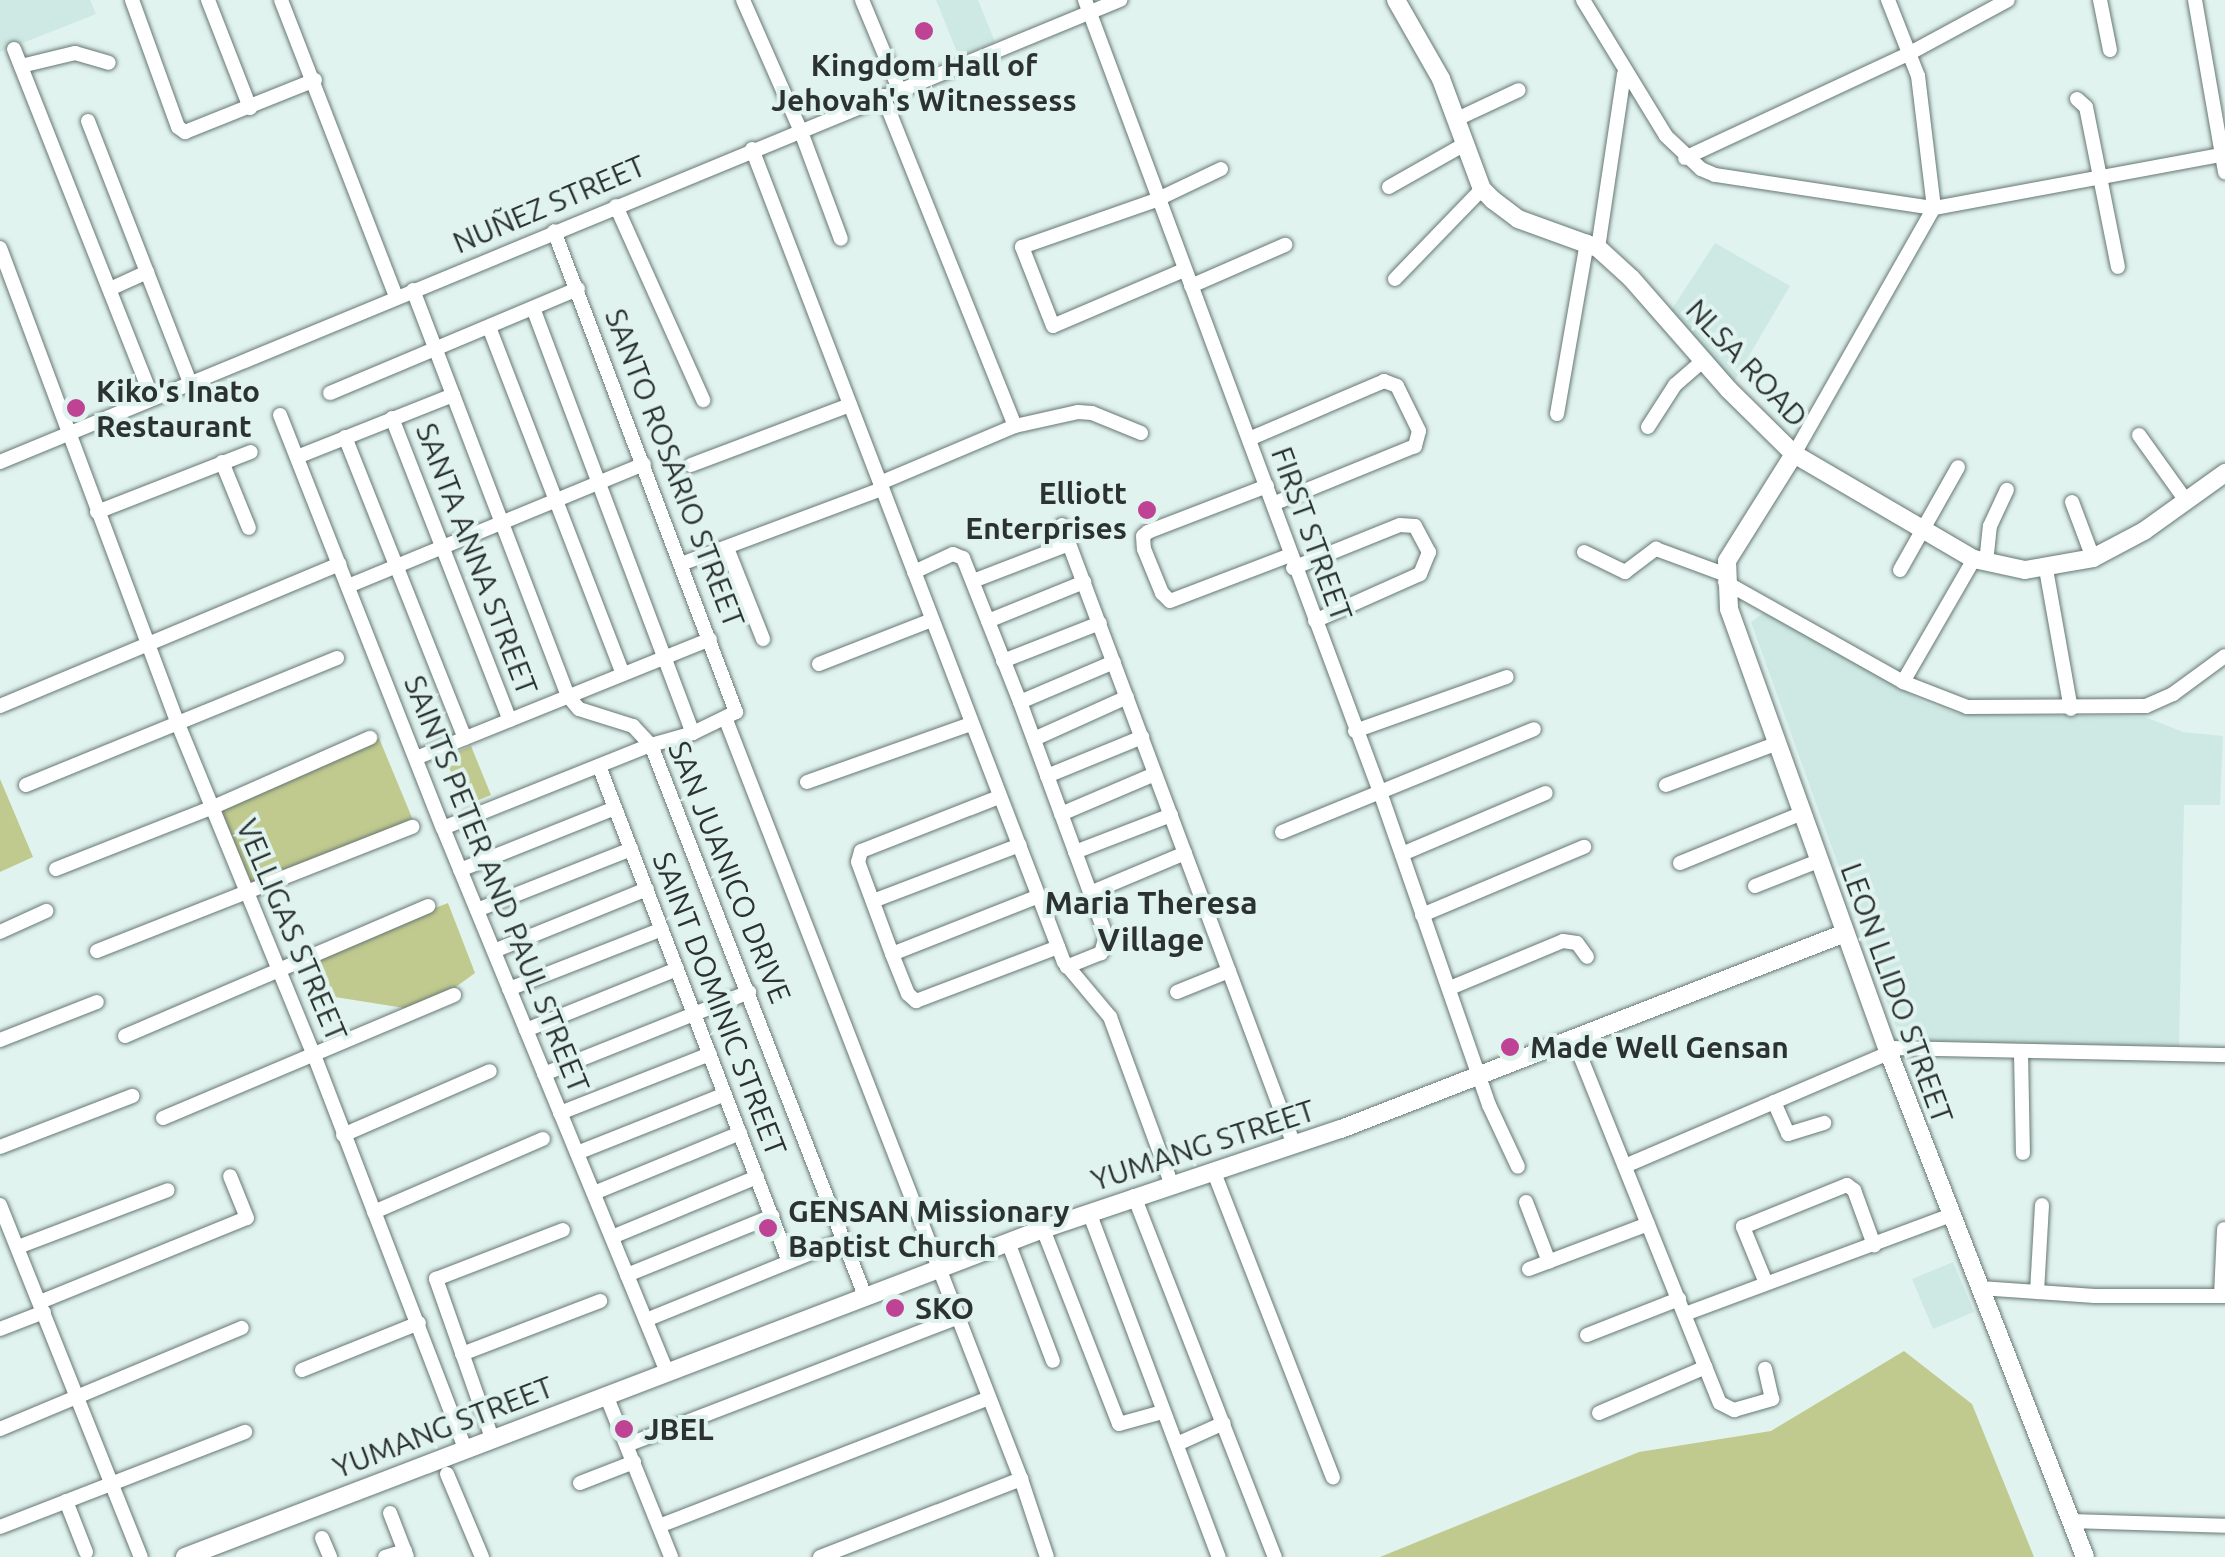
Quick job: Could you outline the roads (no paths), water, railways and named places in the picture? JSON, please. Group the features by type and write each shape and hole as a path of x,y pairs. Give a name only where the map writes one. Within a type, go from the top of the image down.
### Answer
{"main road":[{"path":"1396,0 1441,79 1482,189"},
{"name":"NLSA ROAD","path":"1482,189 1518,218 1592,245 1631,278 1703,361 1794,454 1980,561 2046,569 2092,558 2124,544 2225,473"},
{"path":"1724,578 1727,561 1794,454"},
{"name":"LEON LLIDO STREET","path":"1724,578 1731,616 1800,814 2084,1557"},
{"name":"YUMANG STREET","path":"186,1557 864,1296 1171,1183 1294,1145 1846,933"}],"street":[{"path":"132,0 181,130 188,132 315,80"},
{"path":"208,0 250,108"},
{"path":"282,0 396,297"},
{"path":"743,0 800,129 841,240"},
{"path":"862,0 899,89"},
{"name":"NUÑEZ STREET","path":"0,462 883,96 1087,6 1120,0"},
{"path":"1584,0 1624,74 1685,158 1715,175 1934,208 2223,154"},
{"path":"1794,454 1934,208 1922,98 1910,52 1888,0"},
{"path":"1685,158 1910,52 2008,0"},
{"path":"2100,0 2110,50"},
{"path":"2196,0 2225,172"},
{"name":"FIRST STREET","path":"1087,6 1156,200 1267,486 1290,562 1380,792 1479,1076 1518,1168"},
{"path":"14,49 152,398"},
{"path":"21,66 75,53 109,64"},
{"path":"1557,414 1624,74"},
{"path":"1456,119 1519,90"},
{"path":"883,96 1015,426"},
{"path":"2076,99 2086,107 2118,267"},
{"path":"88,121 190,382"},
{"path":"1389,186 1465,144"},
{"path":"752,149 1058,946 1067,966 1110,1017 1171,1183"},
{"path":"1184,270 1053,326 1022,248 1156,200 1221,169"},
{"path":"1395,279 1482,189"},
{"path":"616,206 703,400"},
{"name":"SANTO ROSARIO STREET","path":"554,232 736,710 726,720"},
{"path":"1191,286 1285,246"},
{"name":"VELLIGAS STREET","path":"0,248 147,646 276,970 314,1055 465,1448"},
{"path":"110,289 147,272"},
{"path":"330,393 578,289"},
{"path":"412,290 568,696"},
{"path":"533,308 693,733"},
{"path":"489,326 624,674"},
{"path":"1648,427 1675,385 1703,361"},
{"path":"1249,439 1384,380 1397,386 1419,430 1414,446 1273,504"},
{"path":"297,457 453,395"},
{"path":"691,465 850,405"},
{"path":"681,564 881,486 1015,426 1092,413 1141,433"},
{"name":"SAINTS PETER AND PAUL STREET","path":"280,415 443,828 667,1372"},
{"name":"SANTA ANNA STREET","path":"392,418 510,720"},
{"path":"2140,436 2187,502"},
{"path":"345,438 464,738"},
{"path":"97,512 251,452"},
{"path":"222,462 248,528"},
{"path":"348,586 644,464"},
{"path":"1900,570 1958,467"},
{"path":"1267,486 1148,532 1143,536 1144,550 1162,593 1170,601 1400,525 1414,526 1429,552 1420,574 1314,621"},
{"path":"1903,682 1980,561 1990,526 2007,490"},
{"path":"2072,502 2092,558"},
{"path":"1062,525 1294,1145"},
{"path":"972,581 1069,544"},
{"path":"727,548 764,639"},
{"path":"1584,552 1625,572 1656,549 1724,578 1903,682 1967,707 2070,709 2158,704 2225,656"},
{"path":"914,572 960,554 1020,702 1106,936 1104,948 1067,966"},
{"path":"0,706 339,564"},
{"path":"2046,569 2070,709"},
{"path":"988,621 1084,582"},
{"path":"818,664 932,620"},
{"path":"1004,662 1100,623"},
{"path":"416,758 710,639"},
{"path":"26,785 337,658"},
{"path":"1020,702 1114,662"},
{"path":"1355,731 1507,676"},
{"name":"SAN JUANICO DRIVE","path":"568,696 580,709 634,726 651,745 864,1296"},
{"path":"1034,739 1127,697"},
{"path":"443,828 651,745 726,720 940,1268 1047,1557"},
{"path":"807,782 972,724"},
{"path":"1282,832 1534,728"},
{"path":"1047,776 1142,737"},
{"path":"56,869 211,808 370,738"},
{"path":"1666,784 1775,744"},
{"name":"SAINT DOMINIC STREET","path":"599,766 790,1262"},
{"path":"1061,814 1156,774"},
{"path":"1402,854 1546,793"},
{"path":"999,796 861,851 858,862 892,954 908,994 916,1001 1058,946"},
{"path":"460,870 616,808"},
{"path":"1680,864 1800,814"},
{"path":"1075,852 1170,815"},
{"path":"97,951 412,827"},
{"path":"873,901 1020,845"},
{"path":"1422,915 1584,846"},
{"path":"477,910 632,849"},
{"path":"1090,893 1185,853"},
{"path":"1755,886 1818,860"},
{"path":"494,950 647,889"},
{"path":"892,954 1039,896"},
{"path":"125,1036 428,906"},
{"path":"0,932 46,911"},
{"path":"510,989 662,929"},
{"path":"1450,988 1562,941 1577,942 1587,957"},
{"path":"526,1030 678,970"},
{"path":"1176,992 1229,971"},
{"path":"544,1074 749,992"},
{"path":"163,1118 454,995"},
{"path":"0,1040 97,1002"},
{"path":"1573,1038 1720,1403 1734,1410 1772,1398 1765,1368"},
{"path":"1625,1166 1888,1050 2225,1055"},
{"path":"2021,1052 2023,1153"},
{"path":"560,1113 710,1054"},
{"path":"343,1135 490,1071"},
{"path":"577,1154 725,1094"},
{"path":"0,1147 132,1096"},
{"path":"1774,1102 1788,1134 1824,1123"},
{"path":"594,1193 740,1133"},
{"path":"374,1212 543,1139"},
{"path":"1212,1170 1334,1477"},
{"path":"0,1330 42,1307 247,1218 230,1176"},
{"path":"612,1237 757,1177"},
{"path":"1766,1283 1743,1227 1847,1185 1854,1190 1874,1245"},
{"path":"18,1247 168,1190"},
{"path":"1134,1196 1275,1557"},
{"path":"1526,1202 1550,1262"},
{"path":"0,1205 5,1231 18,1247 141,1557"},
{"path":"2037,1292 2042,1205"},
{"path":"1089,1212 1219,1557"},
{"path":"1686,1314 1951,1215"},
{"path":"627,1276 772,1216"},
{"path":"1529,1270 1648,1224"},
{"path":"1043,1229 1120,1424 1163,1412"},
{"path":"1980,1288 2223,1296 2224,1229"},
{"path":"492,1438 436,1279 563,1230"},
{"path":"646,1320 844,1240"},
{"path":"1008,1242 1053,1361"},
{"path":"1587,1335 1679,1299"},
{"path":"462,1354 600,1300"},
{"path":"627,1445 958,1317"},
{"path":"302,1370 419,1323"},
{"path":"0,1429 242,1328"},
{"path":"1598,1413 1706,1367"},
{"path":"606,1394 671,1557"},
{"path":"659,1526 989,1398"},
{"path":"1177,1444 1224,1424"},
{"path":"0,1527 245,1432"},
{"path":"580,1483 634,1462"},
{"path":"447,1474 482,1557"},
{"path":"820,1557 1021,1480"},
{"path":"66,1501 86,1552"},
{"path":"385,1557 406,1554 390,1513"},
{"path":"2070,1521 2225,1526"},
{"path":"322,1538 330,1557"}],"place":[{"name":"Kingdom Hall of Jehovah's Witnessess","path":"924,31"},
{"name":"Kiko's Inato Restaurant","path":"76,408"},
{"name":"Elliott Enterprises","path":"1147,510"},
{"name":"Made Well Gensan","path":"1510,1047"},
{"name":"GENSAN Missionary Baptist Church","path":"768,1228"},
{"name":"SKO","path":"895,1308"},
{"name":"JBEL","path":"624,1429"}],"district":[{"name":"Maria Theresa Village","path":"1151,922"}]}
